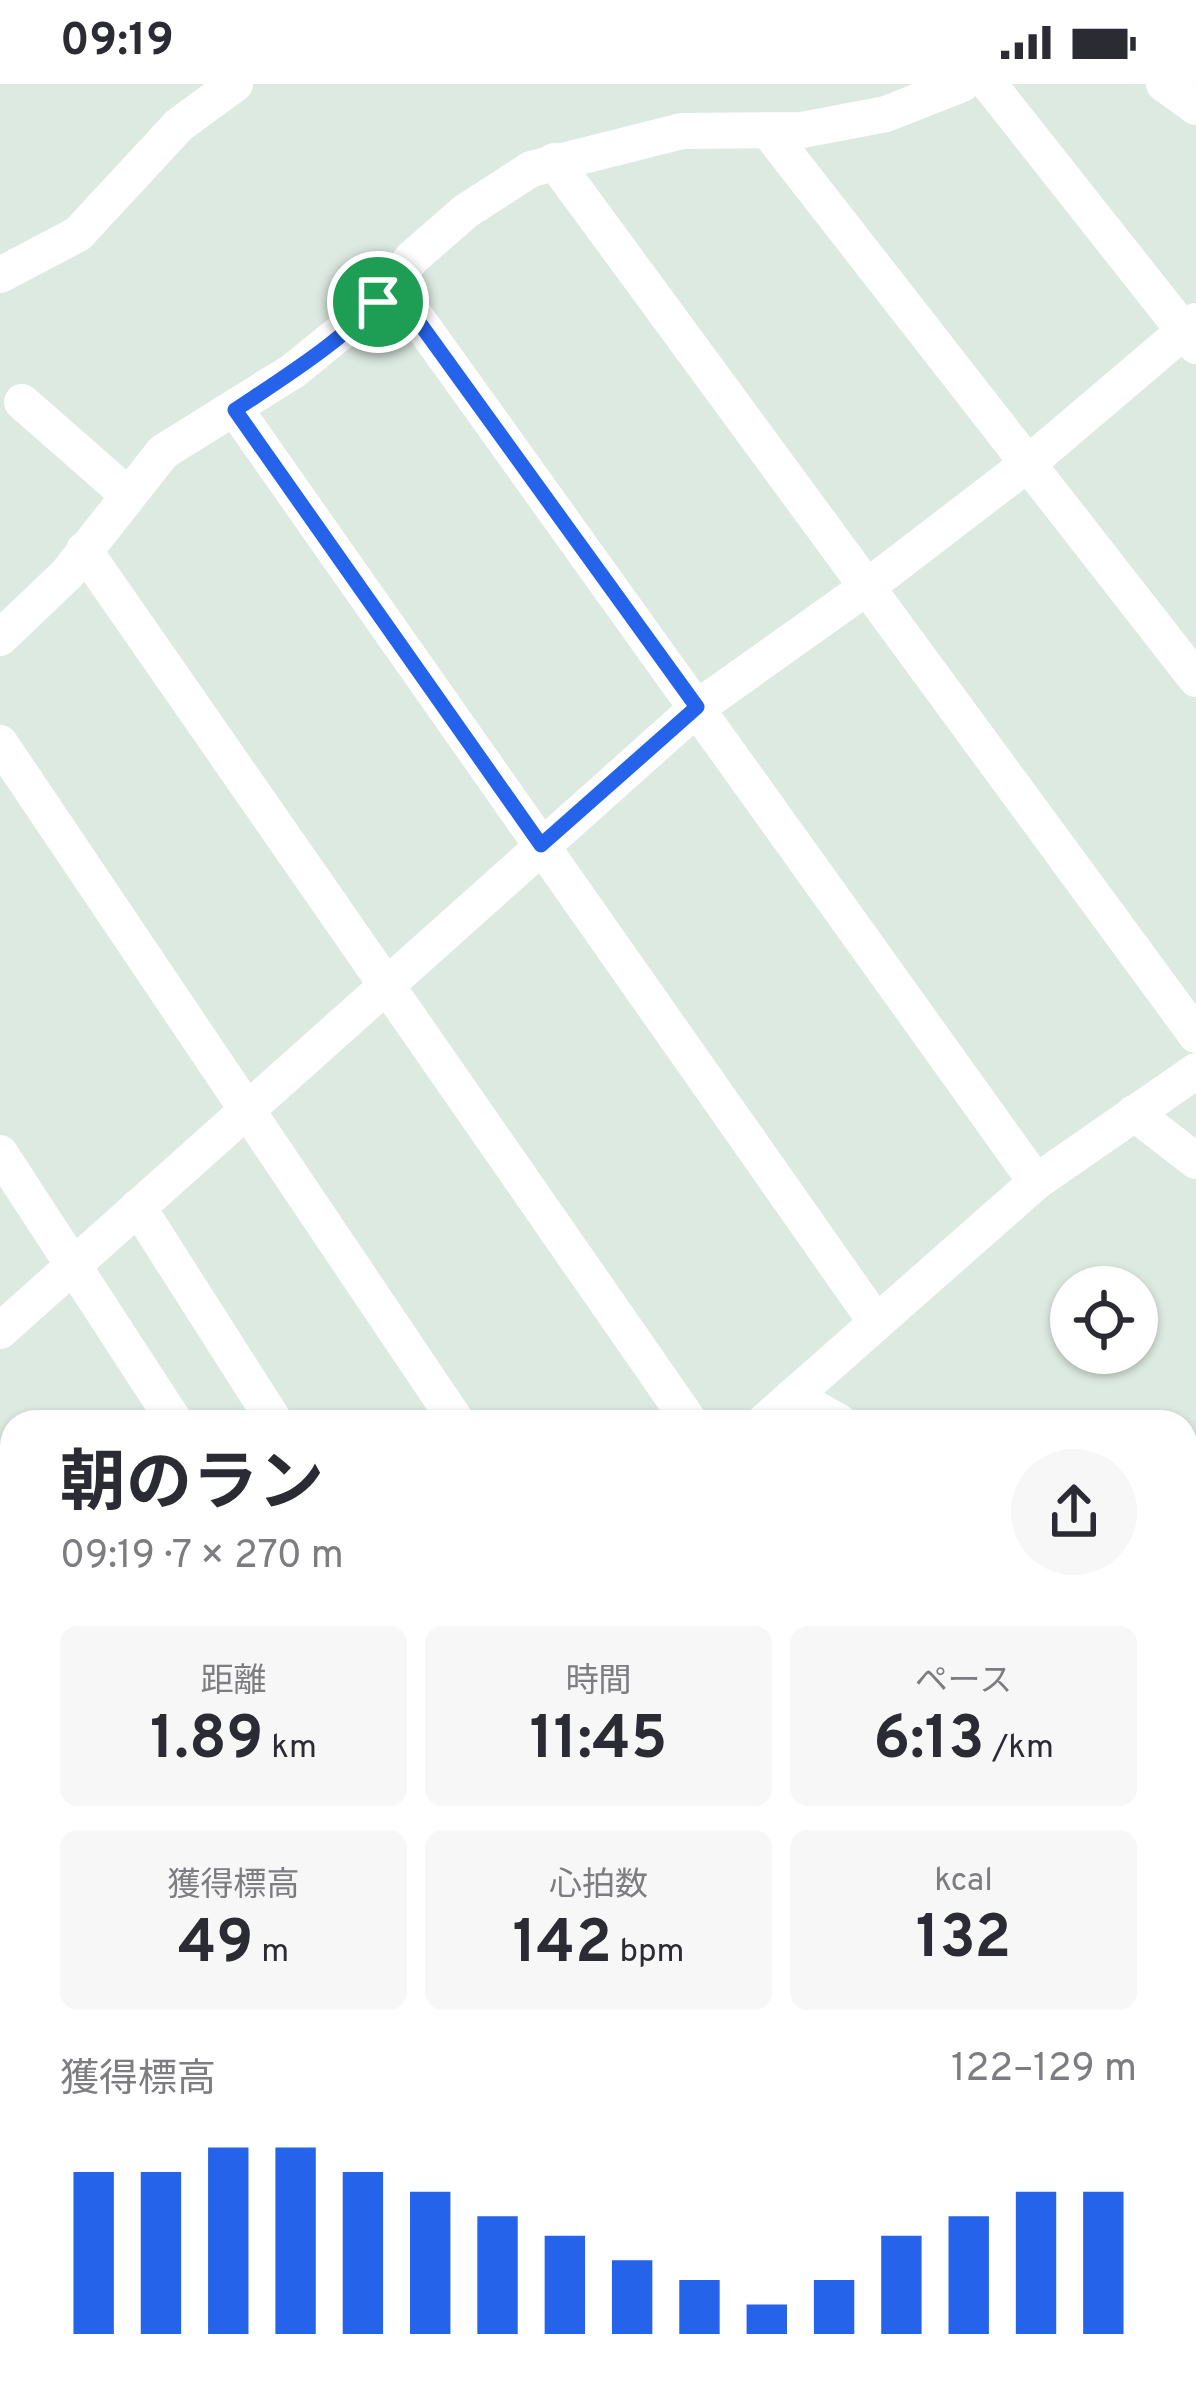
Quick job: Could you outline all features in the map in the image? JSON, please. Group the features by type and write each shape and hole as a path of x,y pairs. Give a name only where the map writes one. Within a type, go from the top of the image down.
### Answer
{"street":[{"path":"0,275 78,234 179,125 235,84"},
{"path":"0,1330 697,707 867,587 1192,332 989,84"},
{"path":"1164,84 1196,107"},
{"path":"0,638 67,574 163,452 293,371 378,302 412,258 466,211 531,169 682,131 802,130 886,114 954,86"},
{"path":"769,132 1196,679"},
{"path":"554,161 1196,1036"},
{"path":"392,285 1036,1182"},
{"path":"22,403 128,495"},
{"path":"235,410 876,1322"},
{"path":"84,550 682,1410"},
{"path":"0,743 450,1410"},
{"path":"777,1410 1036,1182 1196,1071"},
{"path":"1134,1113 1196,1161"},
{"path":"0,1154 168,1410"},
{"path":"138,1208 267,1410"},
{"path":"793,1396 818,1410"}],"route":[{"path":"392,285 697,707 541,845 235,410 293,371 378,302 392,285"}]}
